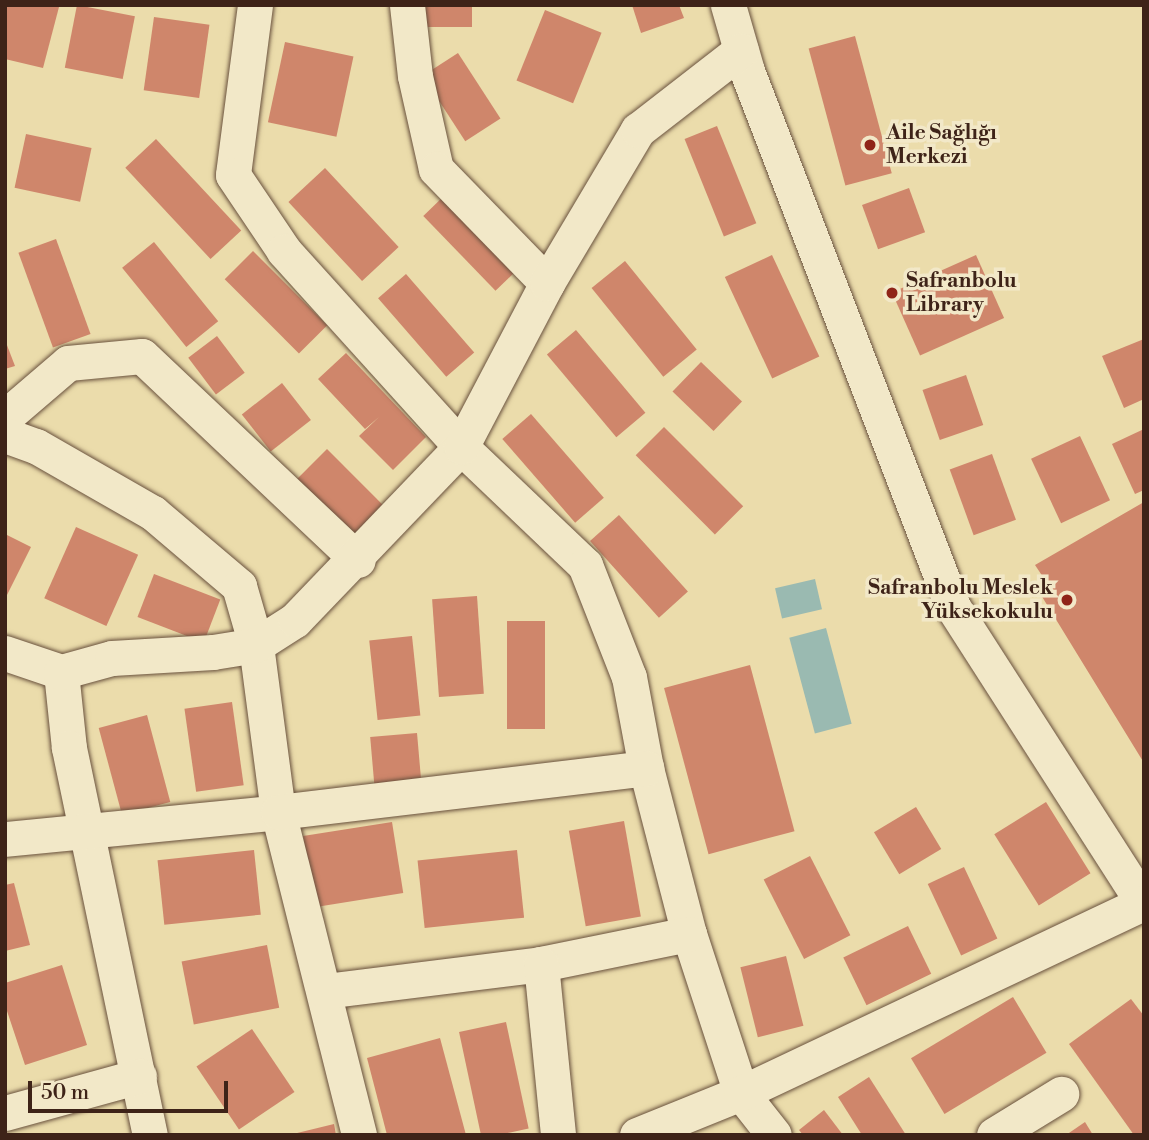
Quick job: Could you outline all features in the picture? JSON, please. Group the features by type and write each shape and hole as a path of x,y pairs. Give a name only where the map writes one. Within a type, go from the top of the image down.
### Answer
{"street":[{"path":"256,5 233,174 284,251 461,446 585,565 629,677 646,768 690,934 741,1093 774,1135"},
{"path":"407,5 415,76 436,169 548,283"},
{"path":"637,1135 741,1093 1143,903 953,607 741,50 728,5"},
{"path":"5,653 61,672 112,658 213,652 256,645 295,621 358,559 461,446 548,283 638,130 741,50"},
{"path":"5,417 68,363 142,356 358,559"},
{"path":"5,435 36,446 162,521 239,586 256,645 278,812 359,1135"},
{"path":"61,672 69,748 89,829 150,1135"},
{"path":"5,839 278,812 646,768"},
{"path":"325,991 541,964 690,934"},
{"path":"541,964 558,1135"},
{"path":"5,1113 139,1076"},
{"path":"993,1135 1061,1094"}],"water":[{"path":"815,579 822,609 782,618 775,588"},
{"path":"826,628 852,724 815,733 789,638"}],"building":[{"path":"5,5 59,7 43,68 5,59"},
{"path":"77,5 135,16 123,79 65,68"},
{"path":"416,5 472,5 472,27 416,27"},
{"path":"632,5 679,5 684,18 641,33"},
{"path":"545,10 602,33 573,103 517,80"},
{"path":"154,17 209,25 199,98 144,90"},
{"path":"855,36 892,173 845,186 809,48"},
{"path":"285,42 353,57 336,137 268,122"},
{"path":"458,53 500,118 465,141 423,76"},
{"path":"717,126 756,223 724,236 685,139"},
{"path":"26,134 92,148 80,202 15,188"},
{"path":"156,139 241,230 211,259 125,168"},
{"path":"325,168 399,247 362,281 288,202"},
{"path":"909,188 925,232 878,249 862,205"},
{"path":"447,193 519,268 496,291 423,216"},
{"path":"56,239 91,334 53,348 18,253"},
{"path":"154,242 218,321 186,347 122,268"},
{"path":"253,251 327,325 299,354 225,279"},
{"path":"772,255 819,357 772,378 725,277"},
{"path":"976,255 1004,318 920,355 892,292"},
{"path":"625,261 697,350 663,377 592,288"},
{"path":"406,274 474,352 446,377 378,298"},
{"path":"576,330 645,413 616,437 547,354"},
{"path":"217,336 245,373 216,394 188,358"},
{"path":"1144,339 1144,399 1124,408 1102,356"},
{"path":"5,340 15,366 5,369"},
{"path":"346,353 426,437 393,470 359,436 379,417 365,429 318,379"},
{"path":"701,362 742,402 714,431 673,391"},
{"path":"966,375 983,425 940,440 923,390"},
{"path":"282,383 311,420 271,451 242,414"},
{"path":"531,414 604,498 575,523 502,439"},
{"path":"664,427 743,506 715,534 636,455"},
{"path":"1144,429 1144,490 1135,494 1112,444"},
{"path":"1080,436 1110,500 1061,523 1031,459"},
{"path":"327,449 386,508 357,538 297,479"},
{"path":"992,454 1016,520 974,535 950,469"},
{"path":"1144,502 1144,763 1041,595 1051,589 1035,565"},
{"path":"619,515 688,592 659,618 590,541"},
{"path":"76,527 138,555 106,626 44,598"},
{"path":"5,534 31,547 5,599"},
{"path":"154,574 220,599 204,642 138,617"},
{"path":"477,596 484,694 439,697 432,599"},
{"path":"507,621 545,621 545,729 507,729"},
{"path":"412,636 420,716 378,720 369,640"},
{"path":"750,665 795,831 709,854 664,688"},
{"path":"232,702 244,785 196,792 184,709"},
{"path":"147,715 170,802 122,815 99,728"},
{"path":"417,733 421,781 374,785 370,737"},
{"path":"1046,802 1091,873 1039,906 994,834"},
{"path":"916,807 941,849 899,874 874,832"},
{"path":"624,821 641,917 586,926 569,831"},
{"path":"392,822 403,893 314,907 303,836"},
{"path":"254,850 261,915 164,925 158,860"},
{"path":"517,850 524,918 425,928 418,860"},
{"path":"810,856 850,935 804,959 764,880"},
{"path":"964,867 997,939 961,956 928,884"},
{"path":"14,883 30,945 5,951 5,885"},
{"path":"908,926 931,974 867,1005 843,958"},
{"path":"267,945 279,1008 194,1024 182,962"},
{"path":"786,956 803,1026 758,1037 740,967"},
{"path":"62,965 87,1045 25,1065 5,1005 5,983"},
{"path":"1013,997 1046,1053 944,1114 911,1058"},
{"path":"1131,999 1144,1016 1144,1135 1134,1135 1069,1044"},
{"path":"506,1022 529,1129 499,1135 481,1135 459,1032"},
{"path":"252,1029 294,1092 239,1129 196,1066"},
{"path":"440,1038 466,1135 387,1135 367,1058"},
{"path":"869,1077 906,1135 862,1135 838,1097"},
{"path":"824,1110 843,1135 803,1135 799,1130"},
{"path":"1085,1122 1093,1135 1066,1135"},
{"path":"334,1124 336,1135 293,1135 293,1134"}],"place":[{"name":"Aile Sağlığı Merkezi","path":"870,145"},
{"name":"Safranbolu Library","path":"892,293"},
{"name":"Safranbolu Meslek Yüksekokulu","path":"1067,600"}]}
